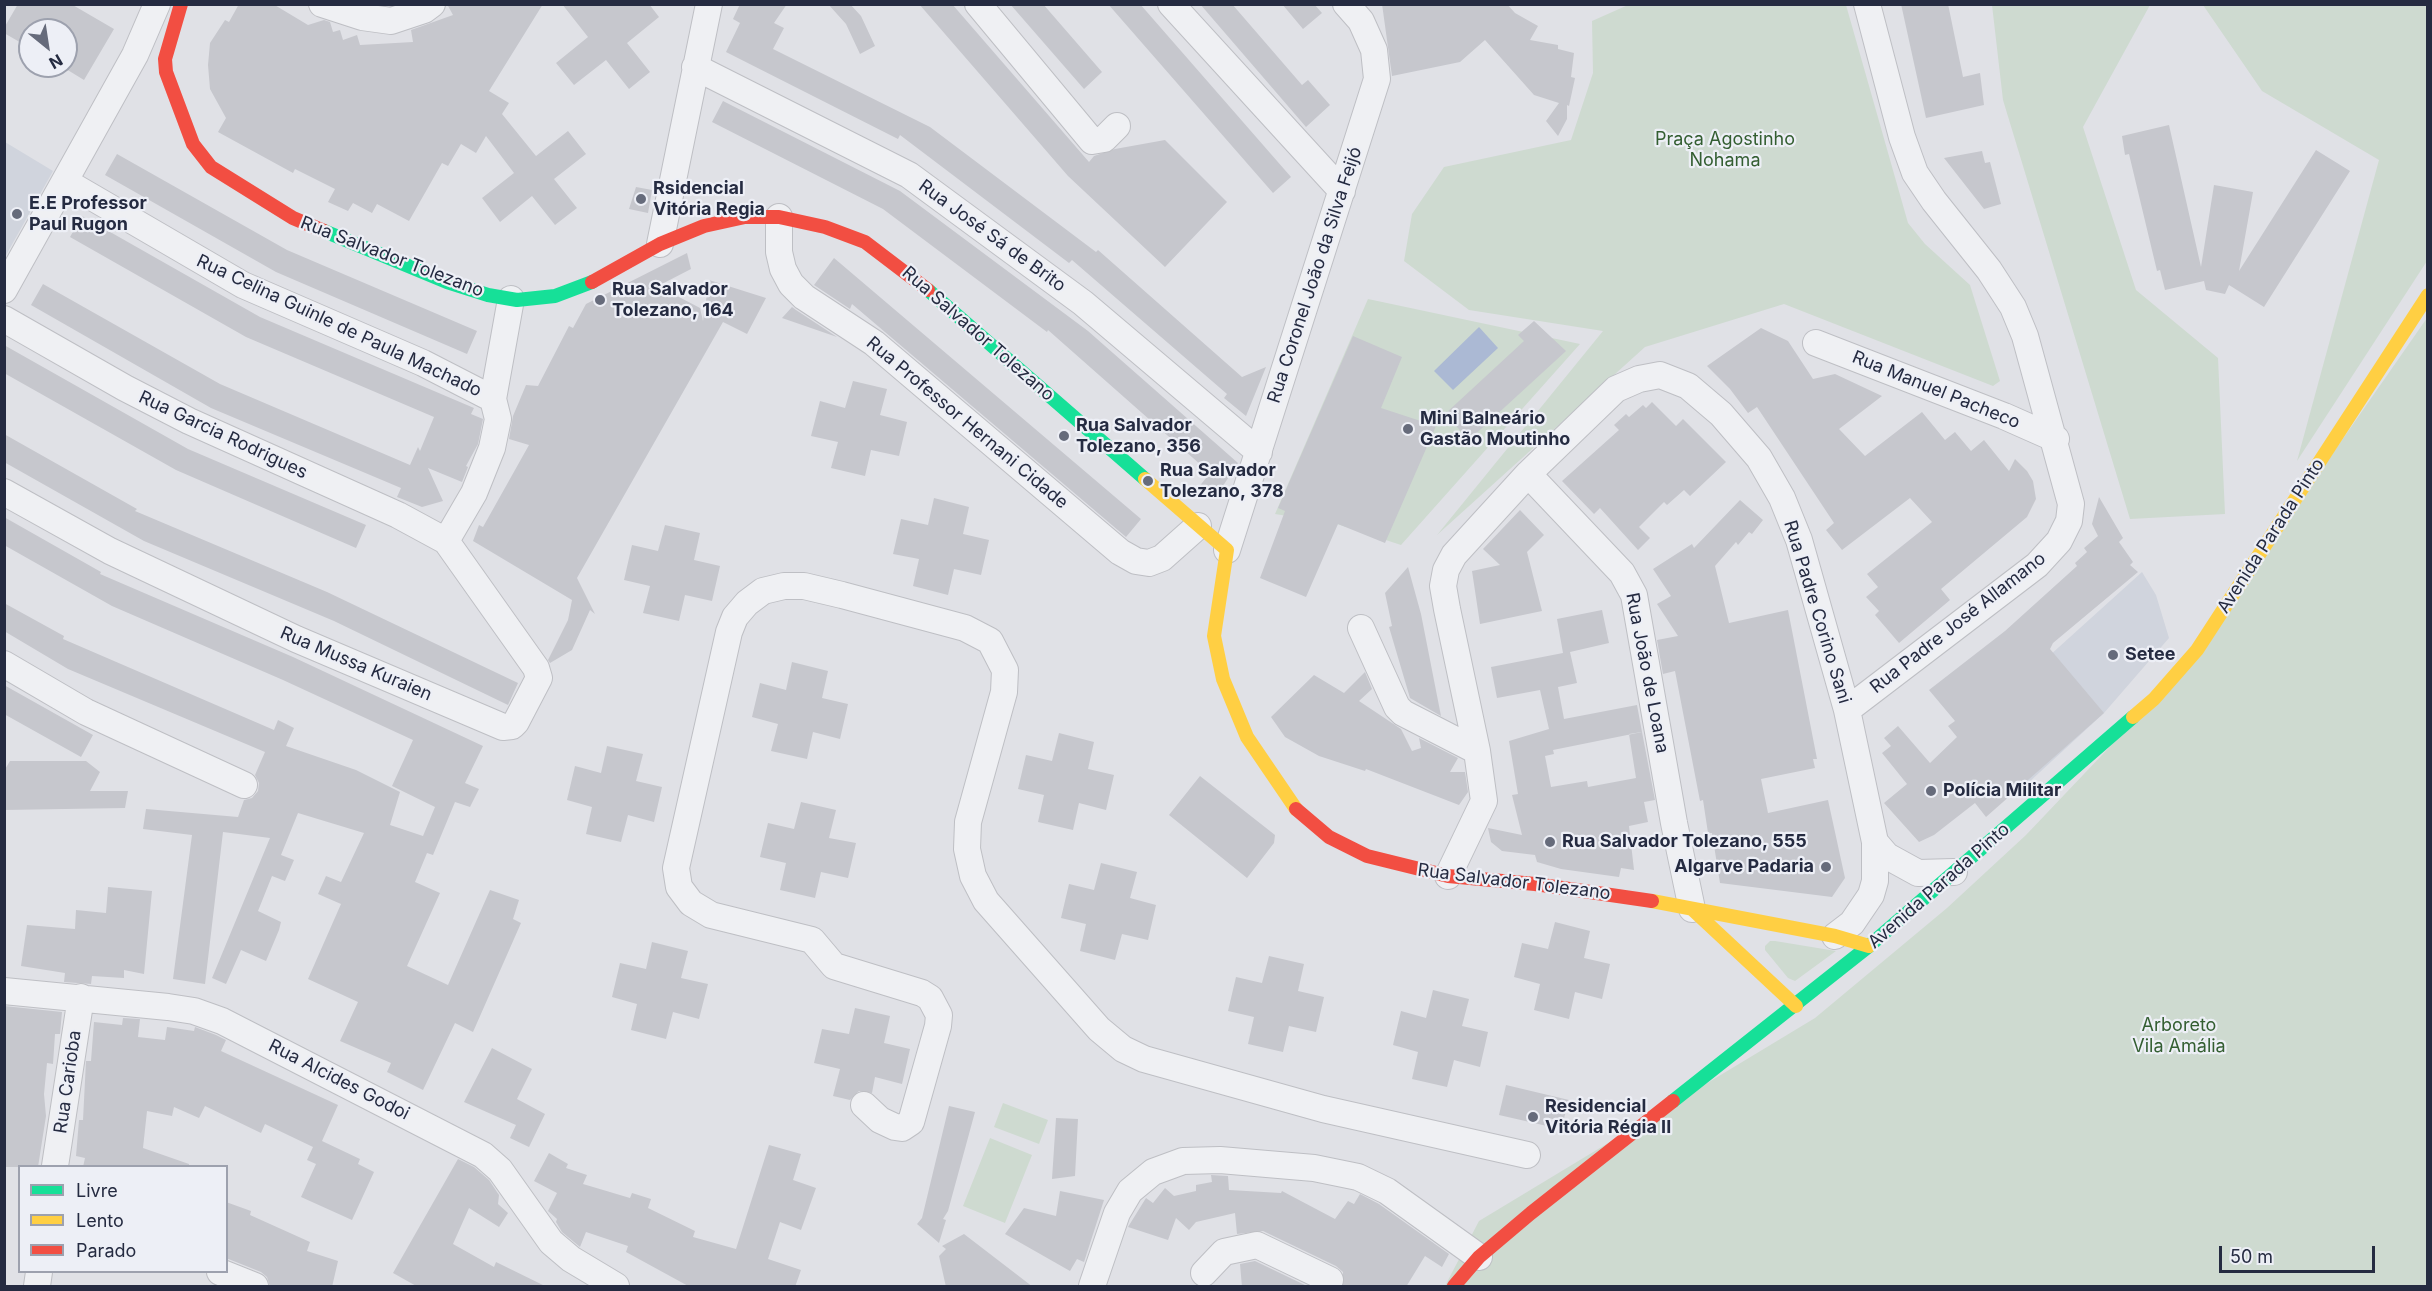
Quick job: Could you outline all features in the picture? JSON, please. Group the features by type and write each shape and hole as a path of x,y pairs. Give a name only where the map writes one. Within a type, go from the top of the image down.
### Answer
{"street":[{"path":"4,290 135,55 157,4"},
{"name":"Rua Salvador Tolezano","path":"181,4 165,59 166,72 193,144 211,167 293,218 447,282 488,295 511,299 555,296 594,281 660,244 704,226 745,217 779,218 825,227 865,242 907,271 1227,550 1214,636 1223,679 1247,736 1271,775 1296,809 1329,837 1367,856 1448,876 1565,888 1692,909 1835,936 1869,946"},
{"path":"322,4 362,17 391,21 432,4"},
{"path":"660,244 709,4"},
{"path":"978,4 1092,141 1104,139 1117,126"},
{"path":"1171,4 1342,191"},
{"name":"Rua Coronel João da Silva Feijó","path":"1227,550 1377,80 1374,50 1361,21 1346,4"},
{"name":"Rua Padre José Allamano","path":"1847,710 2037,565 2059,541 2069,521 2071,504 2025,336 2013,307 1989,270 1915,174 1902,137 1867,4"},
{"name":"Rua José Sá de Brito","path":"695,68 909,175 1083,303 1259,452"},
{"name":"Rua Celina Guinle de Paula Machado","path":"66,182 243,285 423,363 493,399 511,299"},
{"name":"Rua Professor Hernani Cidade","path":"779,218 779,252 783,268 791,284 804,297 874,343 1120,552 1136,561 1149,563 1162,558 1198,526"},
{"name":"Avenida Parada Pinto","path":"1454,1287 1479,1257 1687,1087 1796,1006 1869,946 2130,721 2176,675 2197,650 2427,295"},
{"name":"Rua Garcia Rodrigues","path":"4,319 125,388 189,421 398,515 446,541"},
{"name":"Rua Manuel Pacheco","path":"1816,343 2004,416 2055,439"},
{"name":"Rua Padre Corino Sani","path":"1448,876 1484,801 1477,751 1443,586 1446,570 1454,555 1528,474 1616,389 1638,379 1660,375 1688,386 1721,414 1759,458 1782,498 1799,540 1847,710 1875,843 1875,881 1870,896 1852,924 1835,936"},
{"path":"446,541 474,493 492,448 498,419 493,399"},
{"name":"Rua João de Loana","path":"1528,474 1622,573 1634,595 1674,823 1692,909"},
{"name":"Rua Mussa Kuraien","path":"4,492 110,551 296,639 503,727 512,726 537,684 539,673 446,541"},
{"path":"864,1106 880,1120 896,1127 902,1128 912,1122 938,1026 939,1015 930,998 922,993 834,966 812,940 711,915 691,903 679,887 676,868 729,632 735,617 747,603 763,591 784,586 804,586 842,595 954,625 990,641 1005,670 1004,692 968,822 967,849 973,876 986,901 1099,1029 1123,1049 1144,1059 1323,1109 1527,1155"},
{"path":"1361,628 1397,707 1403,713 1477,751"},
{"path":"4,664 86,712 244,785"},
{"path":"1875,843 1895,861 1918,873 1954,872"},
{"path":"1692,909 1796,1006"},
{"path":"1752,965 1755,941 1771,923"},
{"name":"Rua Alcides Godoi","path":"4,991 81,997 194,1011 222,1021 460,1141 483,1155 500,1170 551,1242 571,1259 616,1287"},
{"name":"Rua Carioba","path":"56,1165 81,997"},
{"path":"1092,1287 1117,1213 1130,1191 1153,1172 1183,1161 1220,1160 1314,1168 1358,1177 1387,1191 1479,1257"},
{"path":"1204,1273 1224,1252 1257,1245 1330,1280 1327,1287"},
{"path":"222,1273 255,1287"}],"shaded area":[{"name":"E.E Professor Paul Rugon","path":"5,142 53,171 5,257"},
{"path":"2142,572 2156,595 2169,638 2104,713 2027,784 1976,722"}],"green space":[{"name":"Praça Agostinho Nohama","path":"1628,5 1846,5 1908,223 1925,244 1970,285 2000,381 1993,386 1784,304 1645,347 1437,535 1603,331 1469,310 1404,261 1412,214 1444,167 1571,140 1593,73 1592,21"},
{"path":"1992,5 2150,5 2083,127 2136,290 2218,358 2225,514 2130,519 2003,100"},
{"path":"2203,5 2427,5 2427,261 2297,461 2379,160 2262,91"},
{"name":"Mini Balneário Gastão Moutinho","path":"1368,299 1580,344 1401,545 1337,524 1275,514"},
{"name":"Arboreto Vila Amália","path":"2427,318 2427,1286 1445,1286 1479,1221 1815,1018 1947,908 2026,835 2179,674"},
{"path":"1770,941 1836,951 1795,981 1788,978 1765,950 1765,946"},
{"path":"1003,1103 1048,1120 1039,1144 994,1127"},
{"path":"990,1138 1032,1155 1005,1223 963,1206"}],"water":[{"path":"1479,327 1498,348 1453,390 1434,371"}],"building":[{"path":"18,4 71,4 114,29 84,80 78,76 78,18 18,18 18,41 4,33 4,28"},
{"path":"239,4 273,4 308,25 324,20 330,22 333,32 340,30 343,40 357,35 360,45 413,42 411,30 453,15 447,4 543,4 489,91 509,103 502,114 536,156 568,131 586,154 554,179 577,208 555,225 532,196 500,222 482,198 514,173 486,136 476,153 461,144 448,166 442,163 409,221 377,204 372,213 353,203 348,211 328,202 335,189 295,169 293,173 218,132 226,118 210,89 208,65 210,43 225,20 229,22"},
{"path":"562,4 649,4 659,17 627,43 650,72 629,89 606,60 574,85 556,63 588,37"},
{"path":"740,4 787,4 774,23 784,28 773,49 930,127 1096,252 1098,250 1242,377 1266,367 1246,416 1224,398 1227,394 1072,260 1069,263 900,135 898,139 726,52 740,23 733,19"},
{"path":"828,4 850,4 861,16 875,46 860,54 846,24"},
{"path":"919,4 952,4 1089,162 1094,156 1115,149 1165,140 1227,202 1165,267 1068,176"},
{"path":"1010,4 1043,4 1102,72 1084,89"},
{"path":"1108,4 1140,4 1291,177 1273,193"},
{"path":"1200,4 1232,4 1302,85 1308,80 1330,105 1306,127"},
{"path":"1282,4 1314,4 1322,13 1303,29"},
{"path":"1382,4 1507,4 1515,13 1538,26 1530,40 1558,45 1558,49 1574,53 1571,77 1575,78 1569,106 1567,105 1567,119 1558,136 1546,121 1559,103 1534,95 1485,40 1460,62 1392,76"},
{"path":"1901,4 1948,4 1963,77 1980,73 1984,105 1926,118"},
{"path":"723,101 900,191 1088,331 1238,463 1215,498 1198,488 1210,473 1048,330 1047,332 883,209 712,122"},
{"path":"2169,125 2201,267 2214,185 2253,192 2239,271 2316,150 2350,171 2264,307 2229,285 2225,294 2206,290 2204,281 2165,290 2160,270 2157,271 2129,154 2125,155 2122,136"},
{"path":"1982,151 1985,163 1990,162 2001,204 1984,209 1944,158"},
{"path":"117,154 287,250 477,331 467,354 276,272 105,175"},
{"name":"Rsidencial Vitória Regia","path":"636,187 652,190 648,213 629,209"},
{"path":"82,216 260,317 474,408 471,414 483,419 478,444 466,466 468,467 462,482 428,468 443,501 422,507 397,497 401,488 211,408 31,305 43,284 220,384 410,465 418,447 420,451 434,417 246,337 70,237"},
{"path":"687,253 691,269 658,286 700,308 703,321 709,280 766,298 747,334 723,322 577,578 595,614 590,610 572,650 550,663 548,660 568,620 572,600 473,541 479,525 483,527 529,445 509,439 513,416 526,385 538,386 569,326 573,328 586,304"},
{"path":"834,258 1141,519 1126,537 852,304 850,309 814,285"},
{"path":"792,307 796,310 837,337 782,318"},
{"path":"1534,321 1566,351 1469,440 1445,414 1524,341 1518,335"},
{"path":"1761,328 1788,341 1813,379 1835,374 1882,396 1839,429 1865,456 1922,412 1945,440 1955,432 1971,451 1984,440 2009,471 2015,459 2033,481 2036,499 2027,517 1941,589 1950,600 1899,643 1875,615 1879,611 1866,597 1878,587 1867,574 1932,522 1910,498 1842,550 1826,530 1834,523 1757,407 1748,413 1730,389 1707,366"},
{"path":"1353,336 1402,357 1381,408 1436,426 1385,543 1338,524 1306,597 1260,578 1285,511 1278,508"},
{"path":"4,345 188,449 366,525 356,548 176,470 4,373"},
{"path":"853,381 887,389 880,415 907,422 899,456 871,450 865,476 831,468 838,442 811,436 820,401 845,408"},
{"path":"1652,402 1676,426 1683,419 1726,462 1690,496 1684,490 1667,505 1664,502 1639,527 1650,538 1638,550 1600,508 1594,514 1562,481 1619,430 1614,425 1626,414 1629,417 1643,405 1646,408"},
{"path":"4,434 137,509 135,511 327,592 518,683 508,705 334,621 144,541 4,462"},
{"path":"2099,497 2123,538 2119,542 2133,562 2130,565 2138,572 2053,643 2050,649 2104,713 1986,817 1975,803 1934,835 1919,842 1884,803 1907,784 1882,753 1891,746 1884,738 1898,726 1930,763 1957,737 1948,726 1955,721 1929,690 2005,631 2077,566 2075,563 2087,552 2084,548 2098,536 2092,524"},
{"path":"934,498 969,507 963,534 989,540 981,575 954,569 948,595 913,586 919,559 893,554 901,519 928,525"},
{"path":"1740,500 1763,520 1752,534 1749,532 1738,545 1736,542 1715,566 1729,623 1788,610 1817,759 1813,759 1815,768 1761,779 1768,813 1828,800 1845,878 1832,897 1720,883 1712,833 1708,833 1703,800 1700,801 1675,671 1663,674 1657,640 1678,636 1657,604 1671,596 1653,569 1692,544 1694,548"},
{"path":"1520,510 1544,535 1527,552 1542,611 1480,624 1472,571 1500,565 1483,549"},
{"path":"4,517 101,572 100,574 293,657 483,746 465,783 479,789 470,807 455,802 433,855 427,853 415,882 440,893 407,966 448,985 490,890 519,900 513,919 521,923 473,1032 455,1023 423,1090 387,1072 391,1063 340,1041 358,1002 308,979 341,904 318,894 326,876 341,882 364,833 298,813 281,855 294,860 285,881 272,876 258,911 281,922 266,961 241,950 226,984 212,978 270,838 223,832 205,984 173,979 192,835 143,829 146,809 238,817 244,800 252,798 258,791 259,783 255,775 265,752 68,669 4,631 4,603 64,636 63,639 274,730 278,720 294,728 286,746 356,770 400,792 390,825 423,836 435,807 392,786 413,740 283,680 112,606 4,545"},
{"path":"665,525 700,533 694,560 720,566 712,601 685,595 679,621 643,613 650,586 624,580 632,545 658,551"},
{"path":"1408,567 1421,614 1441,716 1410,698 1389,627 1392,626 1385,593"},
{"path":"1602,610 1609,643 1570,652 1577,683 1558,687 1564,719 1637,705 1655,800 1644,802 1648,822 1629,826 1634,870 1621,868 1619,877 1561,869 1537,862 1535,855 1502,851 1491,842 1488,828 1522,835 1512,795 1518,794 1509,741 1549,729 1540,690 1497,698 1491,667 1563,653 1557,619","holes":["1629,735 1636,778 1588,787 1587,781 1551,787 1545,756 1554,754 1553,750"]},
{"path":"792,662 828,671 822,698 848,704 840,739 813,732 807,759 771,751 778,724 752,717 760,683 786,690"},
{"path":"1365,672 1372,689 1359,701 1401,729 1412,751 1421,748 1419,738 1458,758 1450,772 1465,772 1468,792 1459,805 1366,769 1365,771 1319,756 1285,737 1271,717 1314,675 1344,693"},
{"path":"4,685 93,735 81,757 4,714"},
{"path":"1059,733 1094,742 1088,769 1114,775 1106,810 1079,803 1073,830 1038,822 1044,795 1018,789 1026,755 1052,761"},
{"path":"607,746 643,754 636,781 662,787 654,822 628,815 621,842 586,834 592,807 567,800 575,766 601,773"},
{"path":"10,761 86,761 100,772 90,791 128,791 125,808 4,810 4,771"},
{"path":"1200,776 1275,835 1274,843 1247,878 1169,815"},
{"path":"801,802 836,810 829,838 856,843 848,878 821,872 815,898 780,890 786,863 760,857 768,823 794,829"},
{"path":"1101,863 1137,872 1130,898 1156,905 1148,940 1122,934 1115,960 1080,951 1086,924 1061,918 1069,884 1094,890"},
{"path":"108,887 152,891 144,974 124,970 124,978 92,976 91,984 64,982 65,973 21,966 27,925 75,929 76,910 106,913"},
{"path":"1555,922 1590,931 1584,958 1610,964 1602,999 1575,992 1569,1019 1534,1010 1540,984 1514,977 1522,943 1548,949"},
{"path":"652,942 688,951 681,978 708,984 699,1019 673,1012 666,1039 631,1030 637,1004 612,997 620,963 646,969"},
{"path":"1269,956 1304,964 1298,991 1324,997 1316,1032 1289,1026 1283,1052 1248,1044 1254,1017 1228,1011 1236,977 1262,983"},
{"path":"1433,990 1469,999 1462,1026 1488,1032 1480,1067 1454,1060 1447,1087 1412,1079 1418,1052 1393,1045 1401,1011 1426,1018"},
{"path":"4,1006 62,1012 60,1034 55,1034 53,1064 47,1063 44,1094 46,1116 38,1165 4,1167"},
{"path":"855,1008 890,1016 884,1043 910,1049 902,1084 875,1077 872,1093 859,1091 850,1100 833,1096 840,1069 814,1063 822,1029 849,1034"},
{"path":"123,1018 140,1019 138,1037 165,1040 167,1027 194,1031 195,1027 226,1040 221,1051 338,1105 322,1141 360,1159 358,1164 374,1172 352,1220 301,1197 316,1164 307,1160 313,1147 265,1124 261,1133 205,1106 199,1118 174,1107 172,1116 147,1111 143,1148 189,1165 83,1165 85,1158 76,1156 79,1120 83,1120 86,1061 91,1061 94,1022 122,1025"},
{"path":"492,1048 532,1069 517,1099 545,1114 529,1147 510,1138 516,1125 464,1102"},
{"name":"Residencial Vitória Régia II","path":"1506,1085 1569,1100 1563,1122 1549,1118 1547,1126 1499,1115"},
{"path":"949,1106 975,1112 948,1211 943,1219 946,1220 939,1243 917,1224 922,1218"},
{"path":"1056,1118 1078,1119 1075,1176 1052,1179"},
{"path":"769,1145 801,1154 793,1180 816,1188 801,1230 780,1222 768,1259 801,1270 795,1287 690,1287 626,1252 628,1246 586,1232 580,1247 562,1232 556,1222 557,1219 548,1211 557,1193 534,1181 549,1153 568,1164 566,1168 587,1175 583,1184 630,1198 632,1193 651,1199 648,1208 695,1231 693,1237 736,1249"},
{"path":"458,1159 474,1167 489,1180 499,1195 498,1204 508,1213 499,1227 469,1208 453,1244 494,1267 496,1262 547,1287 418,1287 393,1273"},
{"path":"1211,1175 1228,1176 1229,1190 1281,1193 1282,1191 1335,1219 1348,1201 1354,1204 1360,1194 1379,1204 1449,1254 1442,1267 1425,1256 1406,1287 1343,1287 1343,1272 1336,1266 1263,1231 1237,1234 1235,1213 1196,1222 1189,1230 1176,1218 1168,1240 1128,1227 1146,1198 1153,1203 1165,1188 1174,1196 1196,1191 1196,1185 1212,1182"},
{"path":"1060,1191 1104,1200 1084,1262 1077,1259 1070,1271 1005,1234 1024,1208 1056,1216"},
{"path":"228,1203 251,1211 250,1215 310,1242 307,1251 338,1261 332,1287 270,1287 267,1277 261,1272 228,1259"},
{"path":"964,1234 1033,1287 946,1287 939,1256 946,1249 942,1246"},
{"path":"1255,1261 1309,1287 1242,1287 1240,1264"}],"traffic: fast":[{"path":"324,231 447,282 488,295 517,300 555,296 592,282"},
{"path":"928,290 1145,479"},
{"path":"1673,1101 1869,946 2133,717"}],"traffic: slow":[{"path":"2133,717 2154,699 2197,650 2428,295"},
{"path":"1145,479 1227,550 1214,636 1223,679 1247,737 1296,809"},
{"path":"1652,901 1835,936 1869,946"},
{"path":"1692,909 1796,1006"}],"traffic: jam":[{"path":"181,4 165,59 166,72 193,144 211,167 293,218 324,231"},
{"path":"592,282 660,244 704,226 745,217 779,217 825,227 865,242 928,290"},
{"path":"1296,809 1329,837 1367,856 1448,876 1535,884 1652,901"},
{"path":"1454,1286 1479,1257 1531,1213 1673,1101"}],"place":[{"name":"Rsidencial Vitória Regia","path":"641,199"},
{"name":"E.E Professor Paul Rugon","path":"17,214"},
{"name":"Rua Salvador Tolezano, 164","path":"600,300"},
{"name":"Mini Balneário Gastão Moutinho","path":"1408,429"},
{"name":"Rua Salvador Tolezano, 356","path":"1064,436"},
{"name":"Rua Salvador Tolezano, 378","path":"1148,481"},
{"name":"Setee","path":"2113,655"},
{"name":"Polícia Militar","path":"1931,791"},
{"name":"Rua Salvador Tolezano, 555","path":"1550,842"},
{"name":"Algarve Padaria","path":"1826,867"},
{"name":"Residencial Vitória Régia II","path":"1533,1117"}]}
